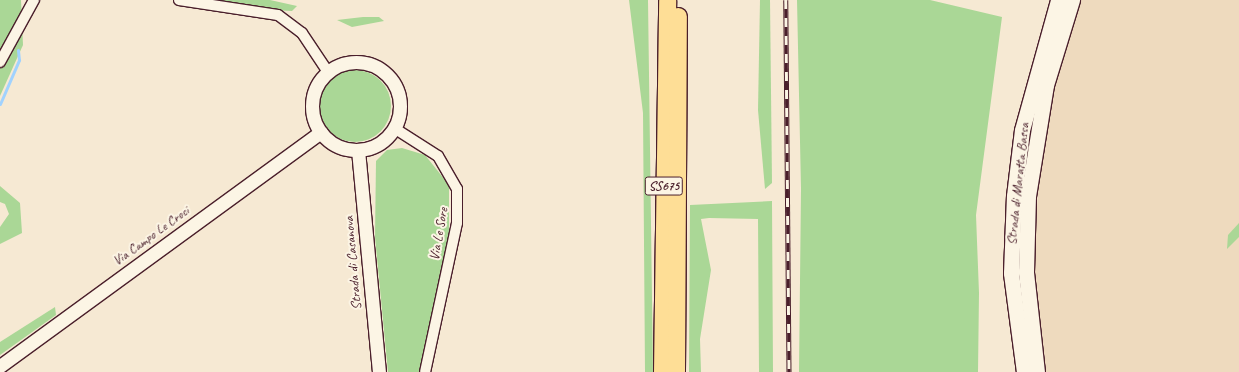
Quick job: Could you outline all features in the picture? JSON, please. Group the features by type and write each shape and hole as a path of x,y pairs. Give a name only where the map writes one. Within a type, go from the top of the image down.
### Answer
{"highway":[{"name":"SS675","path":"662,372 667,0"},
{"name":"SS675","path":"676,372 678,0"}],"main road":[{"name":"Strada di Maratta Bassa","path":"1024,372 1010,273 1014,196 1024,123 1058,0"},
{"name":"Strada di Maratta Bassa","path":"1037,372 1026,272 1028,196 1046,85 1072,0"}],"street":[{"path":"0,62 34,0"},
{"path":"179,0 278,14 302,33 328,72"},
{"path":"357,62 385,73 400,99 394,128 379,144 358,150 337,146 321,132 314,117 312,100 318,85 328,72 357,62"},
{"name":"Via Le Sore","path":"394,128 438,156 457,189 457,223 425,372"},
{"name":"Via Campo Le Croci","path":"0,366 321,132"},
{"name":"Strada di Casanova","path":"358,150 379,372"}],"shaded area":[{"path":"1078,0 1239,0 1239,372 1046,372 1034,260 1041,139"}],"green space":[{"path":"0,0 21,0 23,45 0,96"},
{"path":"206,0 270,0 297,6 292,11 271,10"},
{"path":"629,0 648,0 653,372 645,372 643,113"},
{"path":"760,0 770,0 772,183 765,189 758,110"},
{"path":"797,0 930,0 1002,17 976,215 979,293 978,372 799,372 801,189"},
{"path":"379,17 384,21 352,27 337,20"},
{"path":"355,70 369,73 381,80 388,92 391,106 388,120 381,132 369,139 355,142 341,139 329,132 322,120 319,106 322,92 329,80 341,73"},
{"path":"402,148 425,155 449,185 449,234 421,372 388,372 375,237 376,161 387,150"},
{"path":"0,186 20,203 22,233 0,244 0,227 9,214 5,204 0,202"},
{"path":"772,201 773,372 759,372 758,219 709,218 701,219 711,270 700,339 701,372 689,372 690,205"},
{"path":"1239,223 1239,237 1227,249 1228,235"},
{"path":"55,307 56,315 0,355 0,342"}],"waterway":[{"path":"0,104 19,60 18,50"}],"railway":[{"path":"786,0 789,372"}]}
